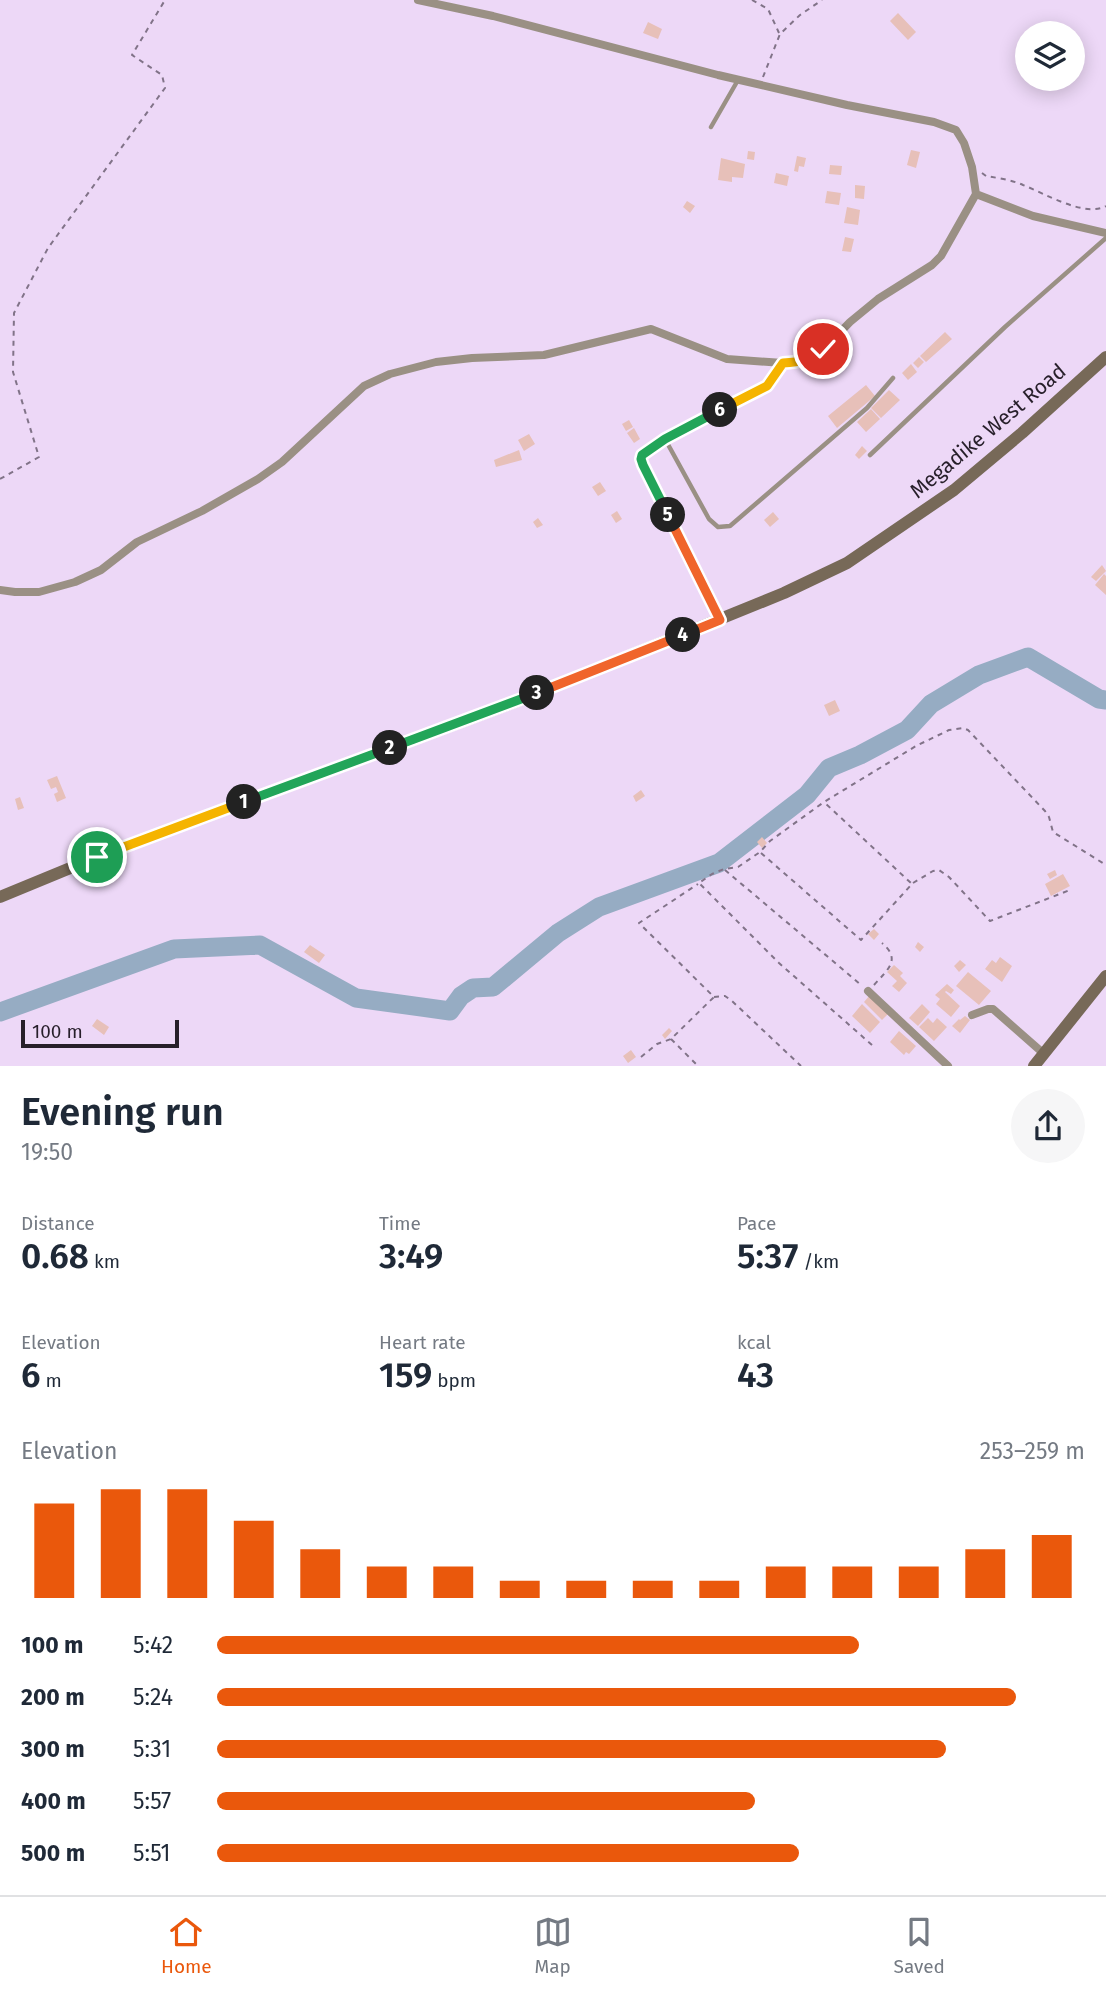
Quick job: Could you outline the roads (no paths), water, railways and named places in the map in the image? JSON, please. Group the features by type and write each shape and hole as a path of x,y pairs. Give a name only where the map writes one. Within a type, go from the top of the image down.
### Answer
{"street":[{"path":"0,590 39,592 75,582 101,570 137,542 202,511 258,479 282,462 364,386 390,374 436,362 544,355 652,329 727,359 804,362 815,356 878,299 932,265 945,249 976,194 972,167 964,143 956,130 934,122 738,80 493,16 418,0"},
{"path":"976,194 1033,216 1106,235"},
{"name":"Megadike West Road","path":"0,897 109,852 528,697 784,593 847,562 954,490 1106,357"},
{"path":"1034,1066 1106,976"},
{"path":"868,991 948,1066"},
{"path":"972,1016 993,1009 1043,1053"}],"lane":[{"path":"711,127 738,80"},
{"path":"870,455 1106,235"},
{"path":"720,620 641,459 642,455 665,439 767,386 783,363"},
{"path":"665,439 709,519 718,527 730,526 867,408 893,378"}],"waterway":[{"path":"0,1012 174,949 260,945 356,998 450,1011 461,996 473,988 493,987 558,933 599,907 719,863 807,795 829,768 907,730 931,704 979,675 1028,657 1099,699 1106,700"}]}
